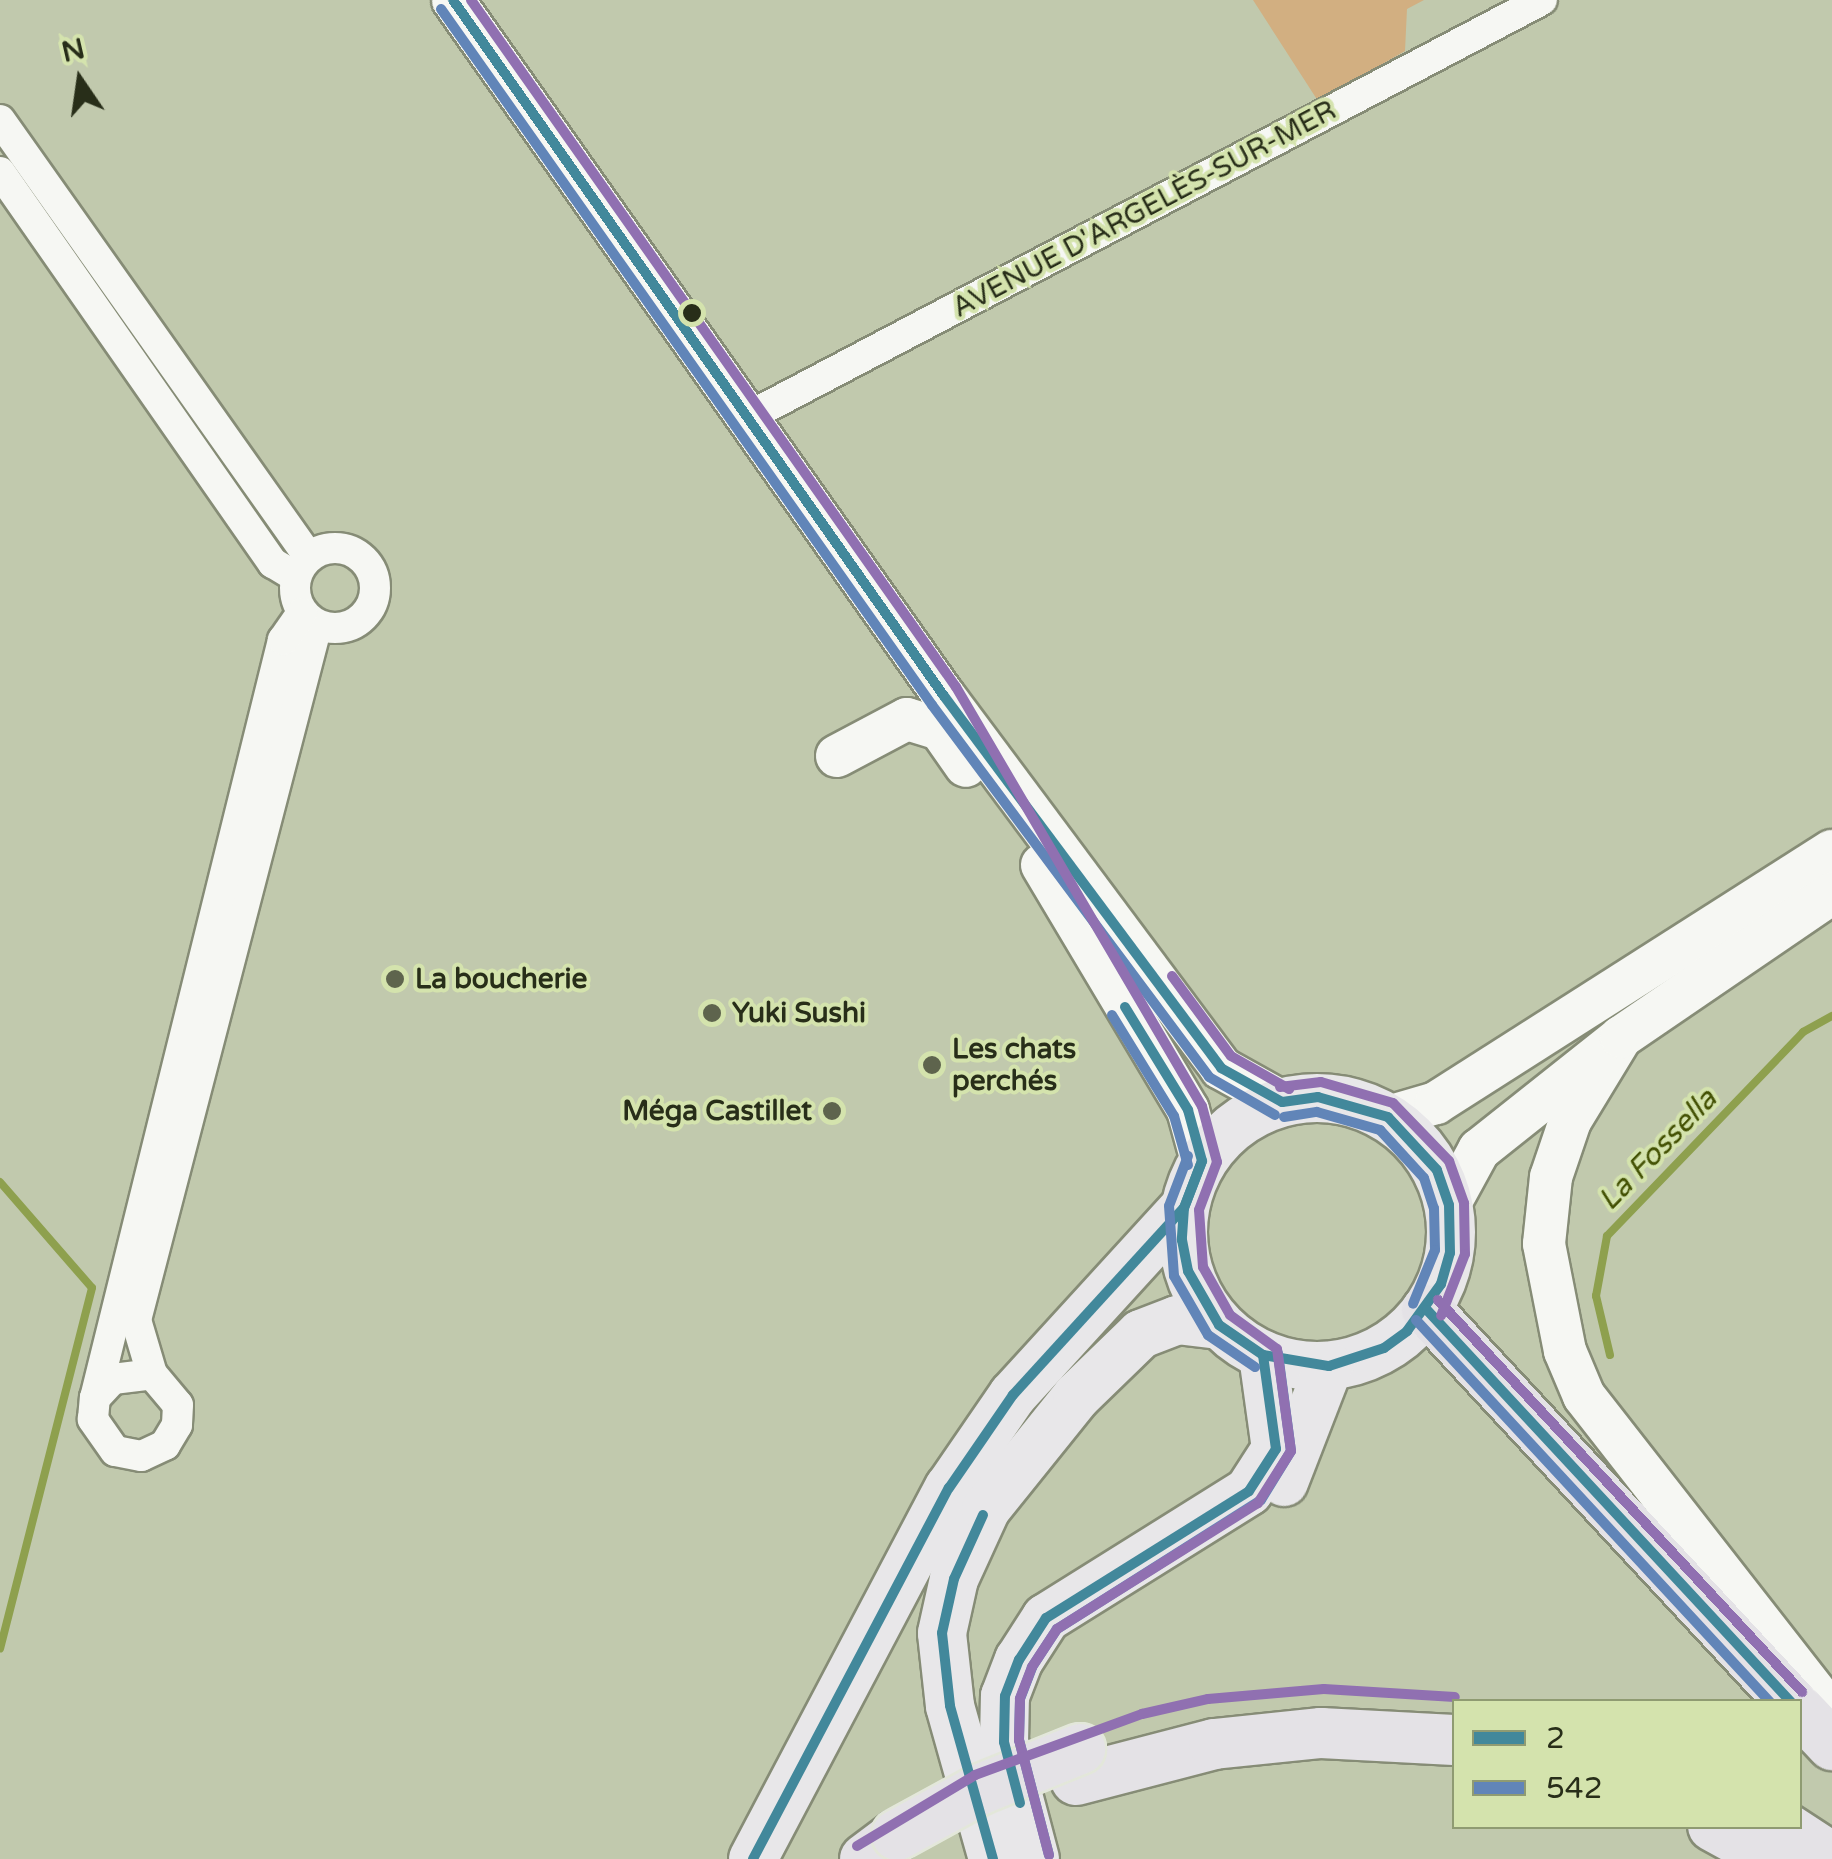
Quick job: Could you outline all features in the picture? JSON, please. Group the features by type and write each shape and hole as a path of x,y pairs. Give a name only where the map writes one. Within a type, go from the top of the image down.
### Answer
{"highway":[{"path":"1427,1310 1788,1699"},
{"path":"893,1851 992,1812 1078,1765 1210,1714 1325,1704 1452,1712"},
{"path":"1802,1713 1832,1745"},
{"path":"1078,1765 1214,1744 1321,1733 1452,1740"},
{"path":"1718,1829 1773,1859"},
{"path":"1788,1829 1832,1858"}],"main road":[{"path":"452,0 944,696 1222,1068 1282,1102"},
{"path":"944,696 1094,958 1188,1110 1202,1161"},
{"path":"837,756 892,722 922,721 940,728 1094,958"},
{"path":"1388,1117 1436,1103 1832,851"},
{"path":"1449,1204 1479,1150 1622,1037 1832,892"},
{"path":"1622,1037 1570,1121 1551,1177 1544,1244 1565,1351 1584,1396 1824,1703 1832,1724"},
{"path":"753,1859 949,1488 1013,1395 1184,1208 1202,1161 1236,1124 1282,1102 1318,1097 1388,1117 1437,1170 1449,1204 1450,1253 1427,1310 1384,1348 1329,1366 1263,1355 1219,1325 1188,1271 1184,1208"},
{"path":"993,1859 950,1706 942,1633 954,1578 986,1510 1090,1384 1141,1334 1177,1320 1219,1325"},
{"path":"1036,1859 1004,1742 1005,1696 1020,1660 1046,1618 1249,1491 1276,1449 1263,1355"},
{"path":"1063,1859 1037,1775 1032,1724 1041,1677 1064,1641 1256,1516 1289,1476 1329,1366"}],"street":[{"name":"AVENUE D'ARGELÈS-SUR-MER","path":"746,418 1542,0"},
{"path":"0,120 302,567 310,618 136,1320 152,1374 178,1405 177,1425 165,1445 140,1456 115,1450 100,1437 96,1398 278,659 310,618"},
{"path":"0,172 272,563 302,567 346,549 363,558 376,588 373,603 353,624 310,618"},
{"path":"96,1398 112,1379 152,1374"}],"shaded area":[{"path":"1253,0 1424,0 1407,9 1405,51 1318,101"}],"waterway":[{"name":"La Fossella","path":"1610,1355 1596,1296 1607,1236 1803,1032 1832,1016"},
{"path":"0,1182 92,1288 0,1648"}],"transit line":[{"name":"2","path":"453,0 944,696 1221,1068 1282,1102"},
{"path":"471,0 956,687 1202,1106 1217,1162 1199,1210 1203,1267 1230,1315 1277,1349 1291,1451 1258,1503 1057,1629 1032,1667 1020,1699 1019,1740 1049,1855"},
{"name":"542","path":"441,9 932,705 1209,1077 1275,1115"},
{"path":"1172,976 1231,1056 1289,1089"},
{"name":"2","path":"1125,1007 1188,1110 1202,1161"},
{"name":"542","path":"1112,1015 1174,1116 1188,1165"},
{"path":"1280,1087 1321,1082 1393,1103 1449,1161 1464,1203 1465,1254 1441,1316"},
{"name":"2","path":"1202,1161 1184,1208 1182,1240 1188,1271 1219,1325 1263,1355 1329,1366 1384,1348 1407,1331 1441,1284 1450,1253 1449,1205 1437,1170 1388,1117 1318,1097 1282,1102"},
{"name":"542","path":"1284,1117 1317,1112 1380,1130 1424,1178 1434,1208 1435,1250 1413,1304"},
{"name":"542","path":"1188,1156 1169,1206 1174,1276 1208,1335 1255,1367"},
{"name":"2","path":"753,1859 949,1488 1013,1395 1184,1208 1202,1161"},
{"path":"1438,1300 1802,1692"},
{"name":"2","path":"1427,1310 1788,1699"},
{"name":"542","path":"1416,1320 1767,1699"},
{"name":"542","path":"1049,1855 1019,1740 1020,1699 1032,1667 1057,1629 1261,1500 1291,1451 1278,1353"},
{"name":"2","path":"1020,1803 1004,1742 1005,1696 1019,1660 1046,1618 1249,1491 1276,1449 1263,1355"},
{"name":"2","path":"983,1515 954,1579 942,1633 950,1706 993,1859"},
{"path":"857,1846 975,1775 1142,1714 1208,1699 1324,1689 1455,1697"}],"place":[{"name":"La boucherie","path":"395,979"},
{"name":"Yuki Sushi","path":"712,1013"},
{"name":"Les chats perchés","path":"932,1065"},
{"name":"Méga Castillet","path":"832,1111"}]}
